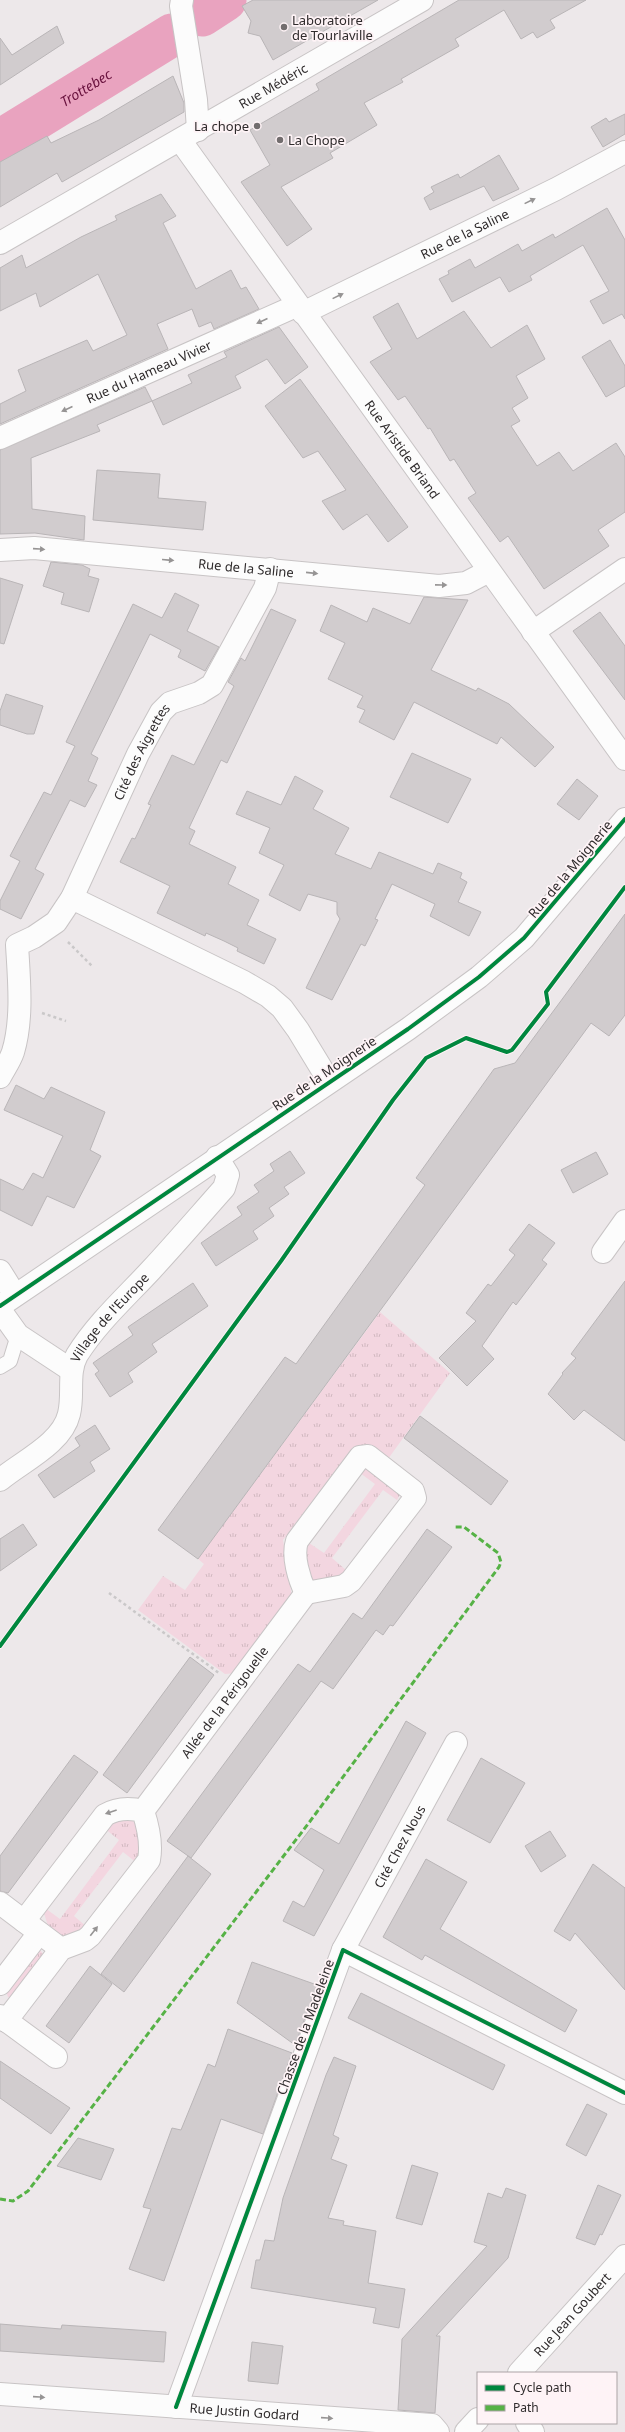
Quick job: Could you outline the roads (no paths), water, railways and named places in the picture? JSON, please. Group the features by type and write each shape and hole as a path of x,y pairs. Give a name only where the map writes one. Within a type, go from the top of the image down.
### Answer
{"street":[{"path":"182,0 181,6 196,100 189,135"},
{"name":"Rue Médéric","path":"0,243 422,0"},
{"name":"Rue Aristide Briand","path":"189,135 300,309 625,760"},
{"name":"Rue de la Saline","path":"300,309 549,192 625,152"},
{"name":"Rue du Hameau Vivier","path":"0,438 300,309"},
{"name":"Rue de la Saline","path":"0,550 34,548 439,586 466,583 489,571"},
{"name":"Cité des Aigrettes","path":"0,1077 12,1052 16,1028 19,985 17,945 34,937 56,922 72,898 138,754 161,712 170,703 199,693 212,685 265,588 270,569"},
{"path":"533,632 625,569"},
{"name":"Rue de la Moignerie","path":"5,1304 217,1157 440,1007 500,960 546,914 625,818"},
{"path":"72,898 244,982 268,996 290,1018 329,1081"},
{"name":"Village de l'Europe","path":"0,1480 35,1456 50,1443 66,1423 71,1400 71,1370 77,1356 110,1313 224,1188 228,1176 217,1157"},
{"path":"603,1252 625,1221"},
{"path":"0,1271 5,1304 18,1335 71,1370"},
{"path":"368,1456 413,1491 414,1498 351,1581 344,1586 306,1593 301,1584 294,1550 297,1541 360,1457 368,1456"},
{"name":"Allée de la Périgouelle","path":"143,1811 306,1593"},
{"name":"Cité Chez Nous","path":"343,1950 456,1742"},
{"path":"0,1984 32,1927 105,1814 112,1811 132,1808 143,1811 150,1844 148,1860 90,1936 85,1940 61,1949 3,2018 56,2057"},
{"path":"0,1903 61,1949"},
{"name":"Chasse de la Madeleine","path":"176,2407 343,1950 625,2093"},
{"name":"Rue Jean Goubert","path":"520,2372 625,2256"},
{"name":"Rue Justin Godard","path":"0,2394 432,2425 438,2432"},
{"path":"466,2432 477,2420"}],"lane":[{"path":"0,1367 10,1361 18,1335"}],"waterway":[{"name":"Trottebec","path":"202,15 225,0"},
{"name":"Trottebec","path":"0,141 172,35"}],"place":[{"name":"Laboratoire de Tourlaville","path":"284,27"},
{"name":"La chope","path":"257,126"},
{"name":"La Chope","path":"280,140"}]}
